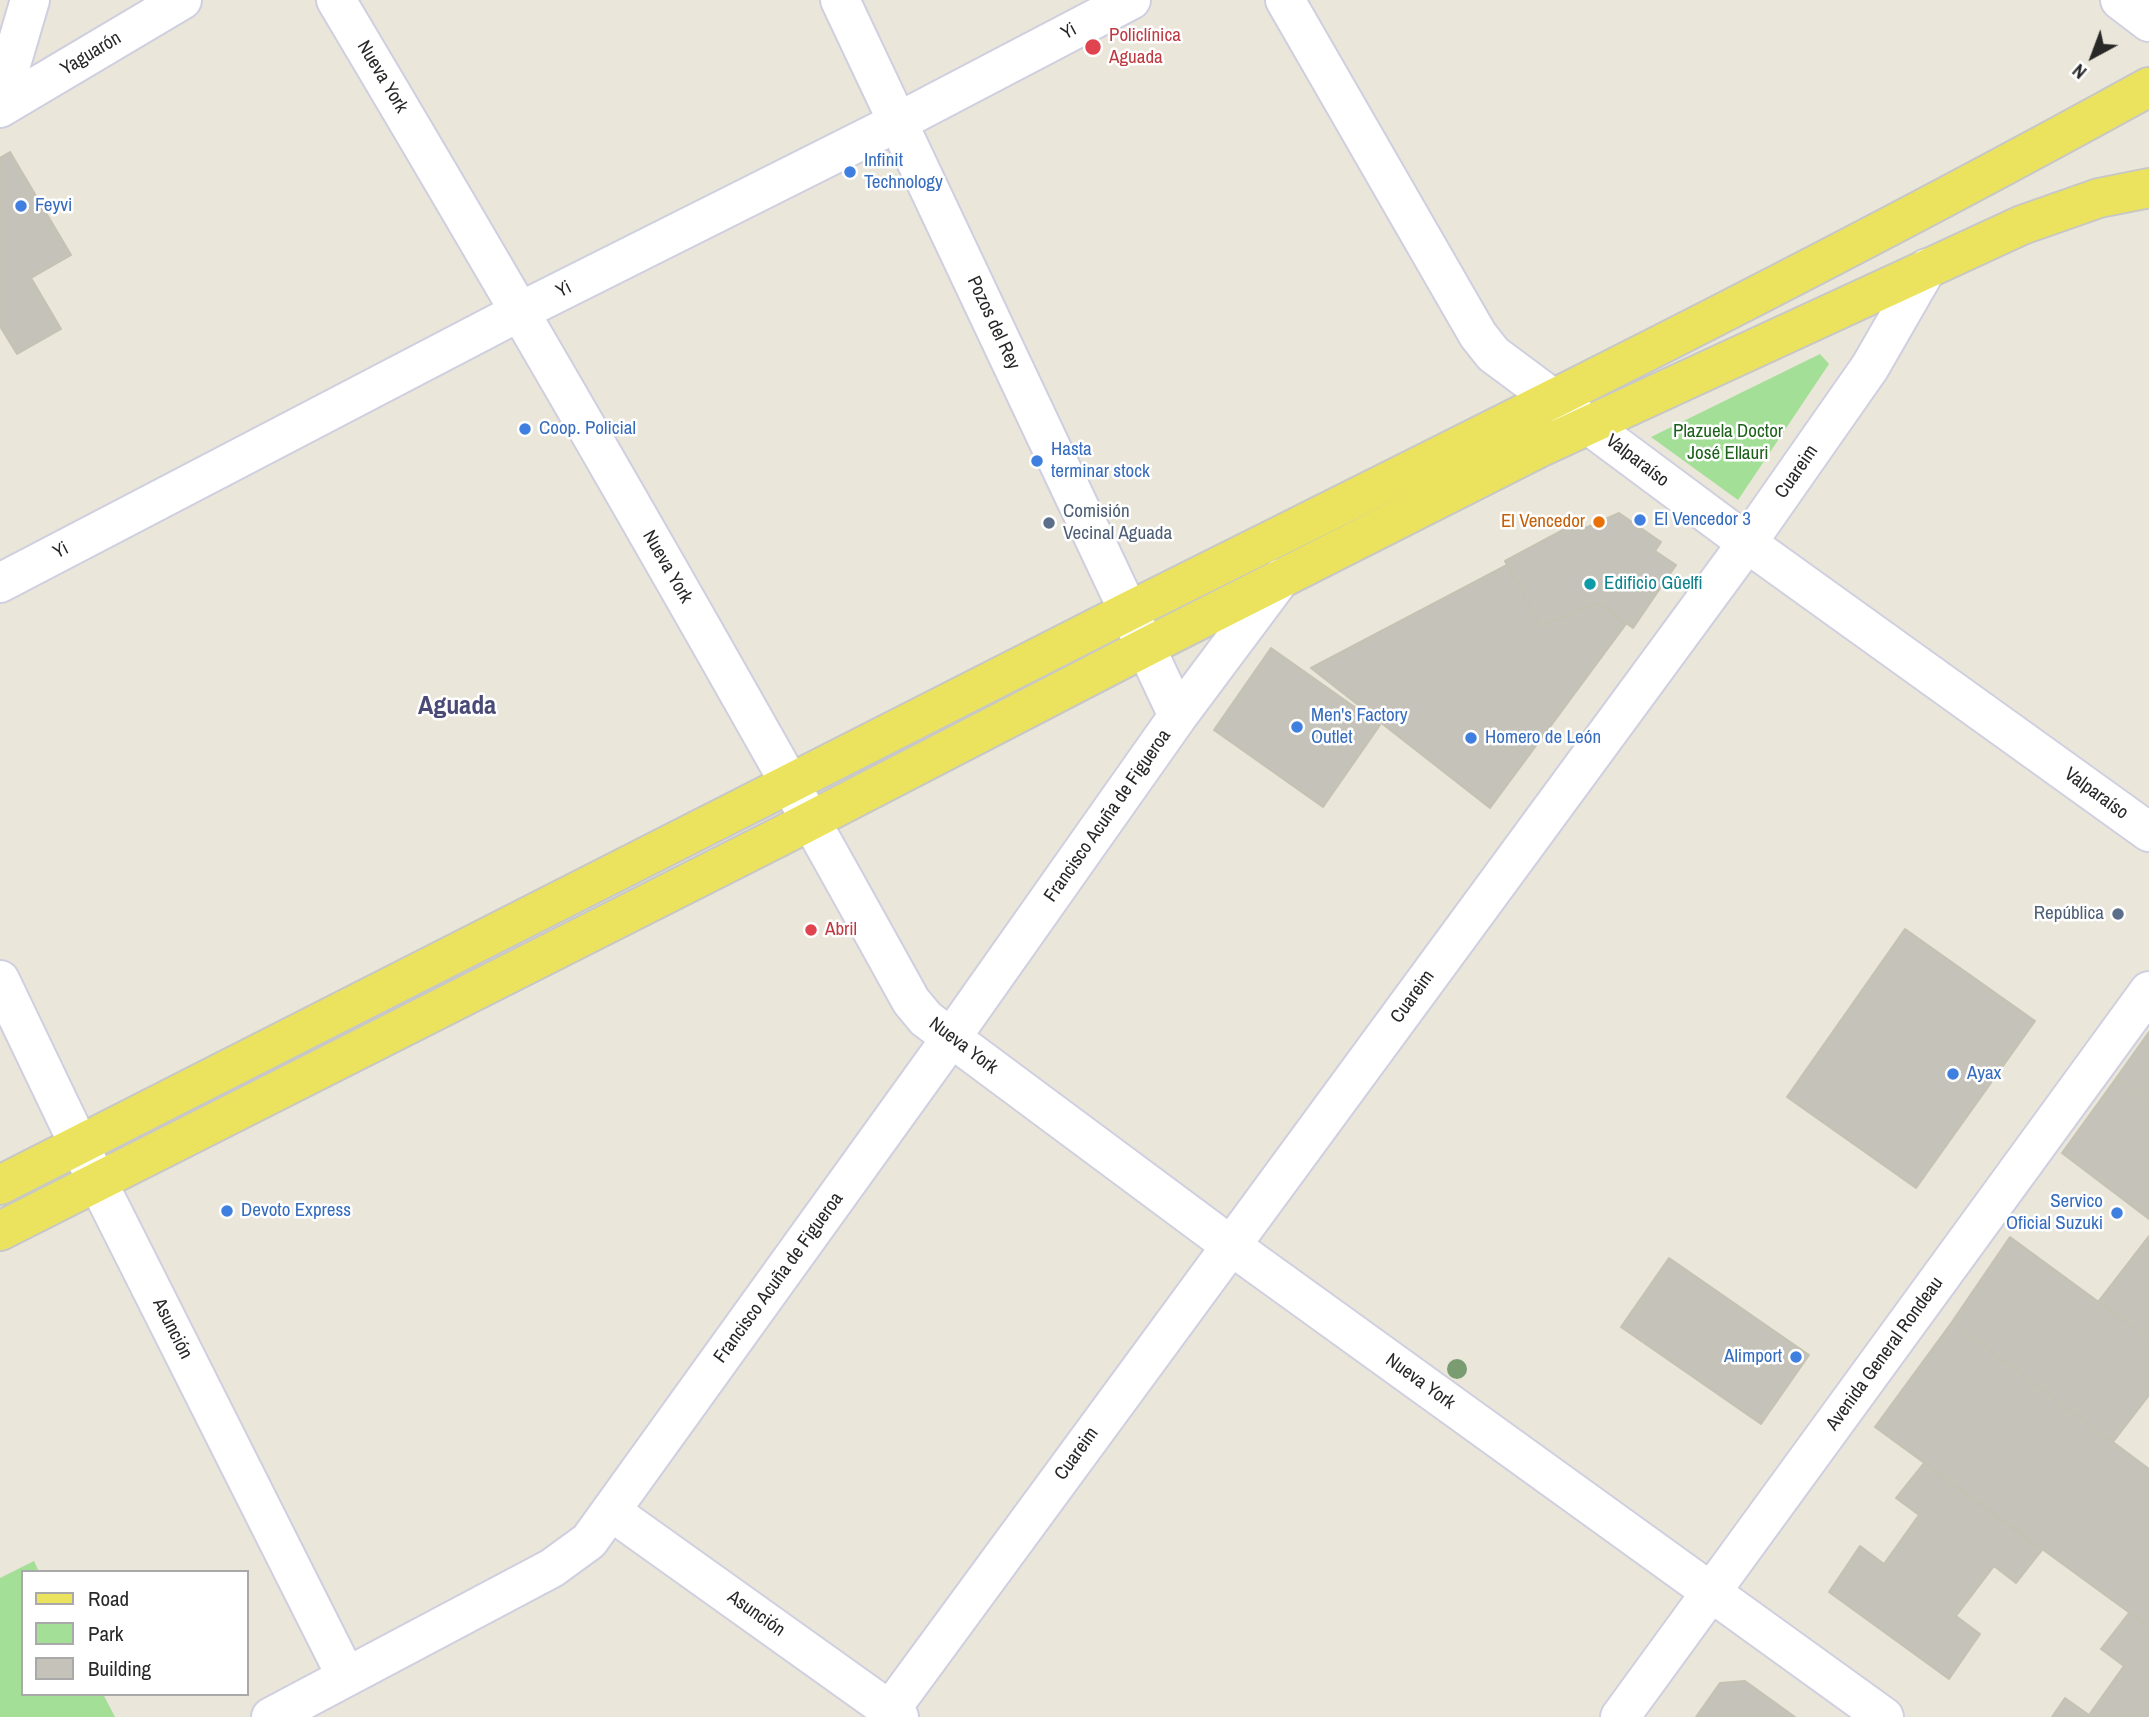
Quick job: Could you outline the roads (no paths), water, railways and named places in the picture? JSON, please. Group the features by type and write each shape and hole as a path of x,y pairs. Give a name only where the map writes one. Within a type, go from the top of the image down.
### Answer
{"main road":[{"path":"0,1185 1129,611 1555,400 1959,191 2149,87"},
{"path":"0,1231 811,821 1280,578 1588,425 2022,225 2099,198 2149,188"}],"street":[{"path":"0,102 30,0"},
{"name":"Yaguarón","path":"0,108 182,0"},
{"name":"Nueva York","path":"337,0 522,311 911,1001 926,1020 1230,1245 1884,1717"},
{"name":"Pozos del Rey","path":"840,0 1146,647"},
{"name":"Yi","path":"0,583 522,311 898,122 1130,0"},
{"name":"Valparaíso","path":"1285,0 1478,335 1493,354 1747,543 2149,832"},
{"name":"Cuareim","path":"892,1715 1230,1245 1747,543 1870,368 1927,268"},
{"name":"Francisco Acuña de Figueroa","path":"271,1717 552,1568 589,1541 951,1038 1178,716 1280,578"},
{"name":"Francisco Acuña de Figueroa","path":"1146,647 1178,716"},
{"name":"Asunción","path":"0,980 79,1145 346,1676"},
{"name":"Avenida General Rondeau","path":"1620,1717 2149,991"},
{"name":"Asunción","path":"612,1512 892,1715"}],"place":[{"name":"Policlínica Aguada","path":"1093,47"},
{"name":"Infinit Technology","path":"850,172"},
{"name":"Feyvi","path":"21,206"},
{"name":"Coop. Policial","path":"525,429"},
{"name":"Hasta terminar stock","path":"1037,461"},
{"name":"El Vencedor 3","path":"1640,520"},
{"name":"El Vencedor","path":"1599,522"},
{"name":"Comisión Vecinal Aguada","path":"1049,523"},
{"name":"Edificio Gûelfi","path":"1590,584"},
{"name":"Men's Factory Outlet","path":"1297,727"},
{"name":"Homero de León","path":"1471,738"},
{"name":"República","path":"2118,914"},
{"name":"Abril","path":"811,930"},
{"name":"Ayax","path":"1953,1074"},
{"name":"Devoto Express","path":"227,1211"},
{"name":"Servico Oficial Suzuki","path":"2117,1213"},
{"name":"Alimport","path":"1796,1357"}],"district":[{"name":"Aguada","path":"457,707"}],"park label":[{"name":"Plazuela Doctor José Ellauri","path":"1728,443"}]}
